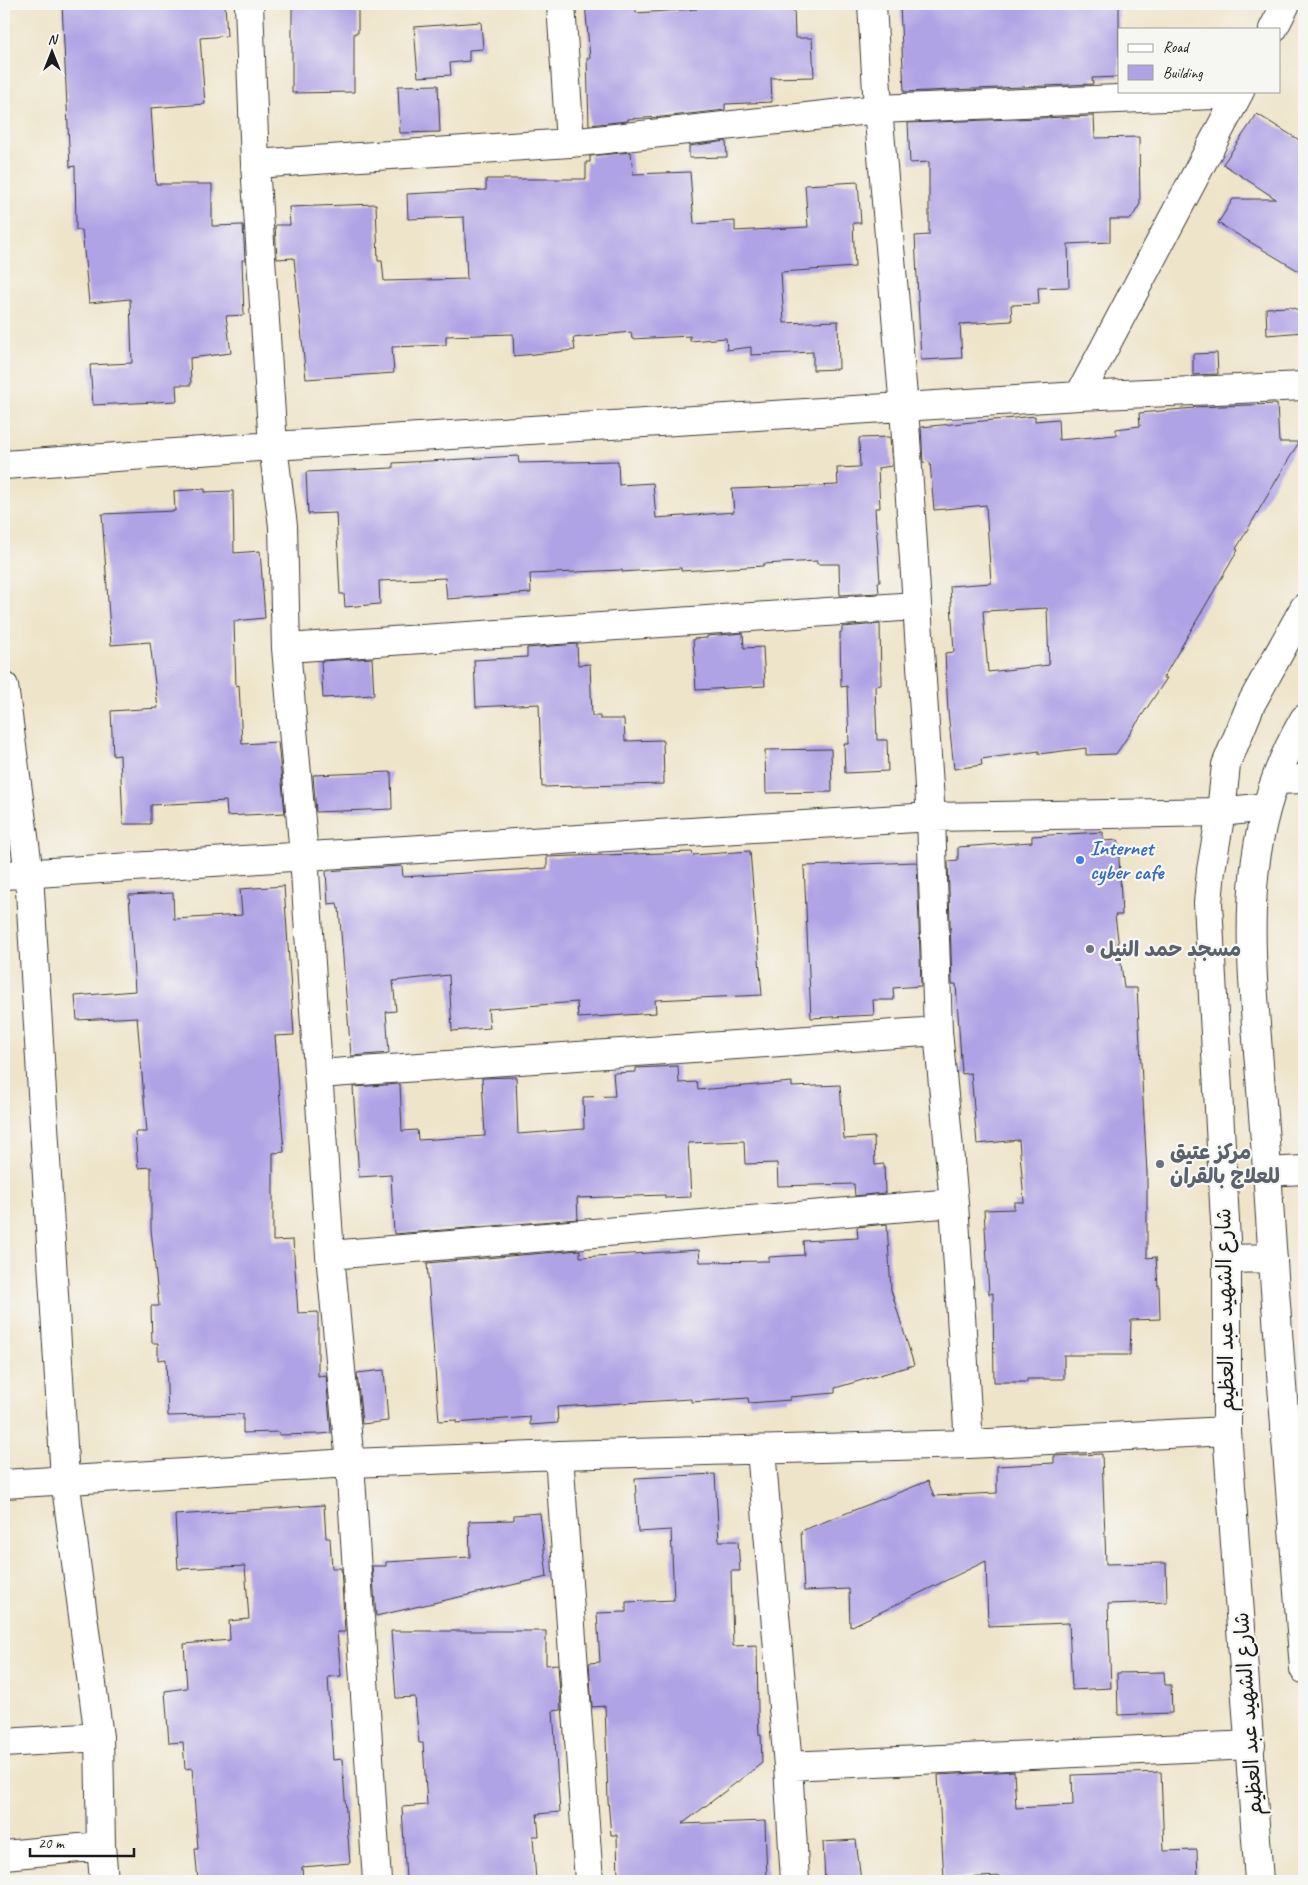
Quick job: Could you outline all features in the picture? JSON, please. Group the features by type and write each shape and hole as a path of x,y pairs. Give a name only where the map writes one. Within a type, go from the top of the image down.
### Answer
{"street":[{"path":"249,4 255,164 273,446 283,526 286,648 304,856 330,1255 350,1463 377,1881"},
{"path":"561,4 570,143"},
{"path":"872,4 878,109 904,408 931,817 938,1031 954,1203 969,1444"},
{"path":"1273,28 1286,4"},
{"path":"255,164 570,143 878,109 1239,93"},
{"path":"1079,396 1239,93"},
{"path":"4,465 273,446 1079,396 1304,386"},
{"path":"286,648 916,606"},
{"name":"شارع الشهيد عبد العظيم","path":"1260,1881 1227,1431 1227,1258 1208,903 1226,765 1251,704 1304,608"},
{"path":"4,686 16,874 65,1479 99,1737 101,1846 104,1881"},
{"path":"1304,719 1276,780 1266,807 1257,849 1252,890 1251,929 1254,1007 1273,1258 1295,1430 1304,1669"},
{"path":"1276,780 1304,779"},
{"path":"16,874 931,817 1221,812 1266,807"},
{"path":"318,1074 938,1031"},
{"path":"1267,1172 1304,1170"},
{"path":"330,1255 954,1203"},
{"path":"1227,1258 1273,1258"},
{"path":"4,1484 350,1463 559,1455 969,1444 1227,1431"},
{"path":"761,1450 788,1766 795,1881"},
{"path":"559,1455 589,1881"},
{"path":"4,1743 99,1737"},
{"path":"788,1766 1251,1745"},
{"path":"4,1855 101,1846"}],"building":[{"path":"62,4 225,4 227,36 200,38 205,104 151,108 156,184 212,184 212,226 243,225 245,260 242,260 244,315 226,316 231,353 190,358 191,385 176,385 177,401 93,405 90,365 132,363 130,299 89,303 82,230 76,230 75,166 70,167"},
{"path":"292,4 358,4 358,33 354,33 354,92 292,93"},
{"path":"585,4 636,4 636,13 697,9 696,4 794,4 795,38 812,38 814,77 771,78 772,102 725,104 725,110 628,119 628,121 589,125 587,58 590,58"},
{"path":"900,4 1119,4 1118,77 1092,78 1093,84 904,92"},
{"path":"481,22 483,49 469,50 469,61 450,63 451,75 418,77 414,27"},
{"path":"438,85 440,132 400,133 398,86"},
{"path":"1257,114 1304,143 1304,274 1218,223 1233,199 1276,199 1223,164"},
{"path":"1094,116 1095,138 1139,137 1140,204 1131,219 1110,219 1110,242 1068,244 1069,287 1038,288 1039,304 1011,305 1012,321 960,324 962,358 921,360 915,236 929,235 929,162 910,163 908,123"},
{"path":"726,141 727,157 689,158 689,146"},
{"path":"631,152 633,174 690,172 694,224 735,221 735,231 808,227 805,185 858,182 861,223 853,223 855,267 781,272 784,323 838,321 839,369 813,370 813,352 751,355 751,347 727,350 726,338 690,341 690,336 632,339 631,332 573,338 575,350 514,356 513,334 446,336 446,345 392,347 394,373 306,379 294,258 277,259 275,225 290,225 289,207 376,204 378,261 382,261 384,281 467,279 464,217 408,219 407,194 486,190 486,179 586,179 586,162 590,162 590,156"},
{"path":"1290,307 1304,312 1304,332 1267,335 1266,308"},
{"path":"1217,353 1218,374 1193,375 1193,354"},
{"path":"1277,404 1279,442 1299,442 1163,678 1167,678 1116,754 1086,755 1086,748 1039,754 1039,751 981,759 982,765 954,769 948,712 945,653 954,652 950,586 991,583 986,505 934,510 930,462 923,463 921,427 1035,416 1035,421 1058,419 1059,440 1116,435 1116,429 1140,426 1139,413 1194,407","holes":["1047,608 1049,665 988,672 983,611"]},
{"path":"890,437 892,466 878,468 880,508 875,508 880,582 878,582 879,593 840,595 839,564 817,564 817,561 681,571 681,568 622,572 622,570 530,574 531,593 447,599 445,578 379,581 380,604 345,607 344,594 340,594 336,513 308,514 306,472 393,468 393,463 518,456 519,463 618,461 619,485 653,483 656,518 734,512 732,489 838,485 837,468 860,467 859,438"},
{"path":"205,489 205,492 233,491 234,553 260,551 265,618 234,621 236,686 239,685 242,744 278,742 285,813 227,816 226,801 151,805 151,824 123,824 120,755 113,756 111,711 158,708 150,642 111,645 102,514 175,511 174,491"},
{"path":"880,624 881,685 875,686 877,740 887,740 888,771 845,773 844,744 849,744 847,686 841,687 840,632 842,632 842,627"},
{"path":"743,633 744,648 763,647 765,686 696,690 693,639"},
{"path":"577,644 578,665 590,664 592,716 600,716 600,719 624,719 625,741 663,740 664,784 542,787 539,704 476,707 474,660 527,657 527,648"},
{"path":"372,658 374,695 323,698 321,661"},
{"path":"831,749 832,792 766,793 765,750"},
{"path":"391,772 392,809 316,812 313,775"},
{"path":"1103,832 1103,841 1118,840 1122,915 1115,915 1124,988 1137,988 1147,1173 1147,1258 1156,1257 1160,1319 1131,1320 1130,1355 1064,1355 1064,1379 1027,1379 1027,1382 994,1382 993,1293 989,1294 984,1210 1014,1209 1014,1202 1024,1202 1019,1140 977,1144 971,1073 962,1074 956,984 952,984 948,861 958,860 958,847 1032,842 1032,836"},
{"path":"750,851 762,995 655,1000 656,1013 578,1018 577,1002 488,1009 490,1028 452,1031 449,975 393,981 396,1011 386,1012 389,1053 351,1056 339,908 337,903 328,904 326,871 402,866 403,877 547,868 547,857 692,852 693,855"},
{"path":"917,862 921,986 893,988 894,1000 873,1000 874,1015 811,1018 804,866"},
{"path":"284,886 294,1035 275,1036 284,1152 273,1153 273,1241 293,1240 298,1313 318,1312 318,1376 326,1375 331,1433 320,1434 279,1435 279,1432 243,1433 243,1414 168,1416 166,1359 158,1360 158,1343 152,1343 151,1306 159,1306 151,1229 151,1167 138,1168 135,1132 147,1132 137,1017 77,1020 75,996 135,991 129,895 173,893 174,919 242,915 240,889"},
{"path":"678,1066 679,1083 697,1082 698,1090 792,1082 792,1087 840,1085 844,1139 874,1137 875,1165 884,1164 885,1193 855,1196 854,1184 778,1186 777,1163 745,1164 744,1141 688,1143 691,1197 665,1198 665,1195 577,1198 578,1219 394,1234 391,1175 359,1177 353,1087 400,1084 402,1131 417,1130 418,1140 485,1136 482,1078 516,1077 518,1134 584,1129 583,1097 615,1096 613,1073 636,1072 636,1068"},
{"path":"887,1224 891,1290 914,1365 835,1388 835,1393 790,1397 790,1400 749,1403 748,1398 691,1402 691,1399 557,1407 558,1423 530,1425 530,1417 456,1423 456,1420 439,1421 427,1263 580,1250 580,1257 699,1250 700,1262 769,1261 769,1257 804,1255 803,1241 858,1238 857,1227"},
{"path":"384,1370 388,1421 362,1424 357,1373"},
{"path":"1102,1454 1106,1564 1166,1563 1167,1602 1108,1604 1111,1688 1072,1690 1069,1623 988,1626 986,1561 850,1627 849,1589 804,1591 801,1531 928,1481 934,1496 997,1493 997,1466 1054,1463 1054,1456"},
{"path":"715,1474 719,1541 738,1541 740,1571 731,1571 733,1646 757,1645 758,1713 762,1763 682,1824 765,1821 767,1881 618,1881 617,1835 611,1835 608,1800 605,1706 592,1707 589,1663 600,1662 597,1613 626,1612 626,1602 674,1600 671,1530 638,1532 635,1478"},
{"path":"324,1505 326,1538 330,1538 332,1568 341,1568 345,1632 337,1632 341,1676 328,1677 333,1760 342,1759 350,1863 302,1867 303,1881 198,1881 195,1849 198,1849 192,1768 185,1769 183,1742 169,1743 165,1691 187,1688 184,1644 230,1640 229,1621 249,1619 245,1566 178,1569 175,1515"},
{"path":"540,1513 547,1577 376,1616 372,1566 386,1566 386,1562 470,1557 469,1521 514,1520 514,1515"},
{"path":"391,1631 546,1631 546,1665 558,1664 561,1710 553,1711 560,1812 537,1814 539,1836 533,1836 536,1881 406,1881 402,1807 427,1805 423,1743 419,1743 415,1697 396,1698"},
{"path":"1164,1672 1165,1685 1171,1685 1172,1713 1118,1715 1117,1673"},
{"path":"1014,1771 1016,1808 1073,1805 1072,1775 1161,1772 1164,1851 1197,1850 1198,1881 1091,1881 1091,1879 1000,1881 1000,1876 944,1879 938,1775"},
{"path":"856,1840 861,1881 825,1881 823,1842"}],"place":[{"name":"Internet cyber cafe","path":"1080,860"},
{"name":"مسجد حمد النيل","path":"1090,949"},
{"name":"مركز عتيق للعلاج بالقران","path":"1160,1164"}]}
